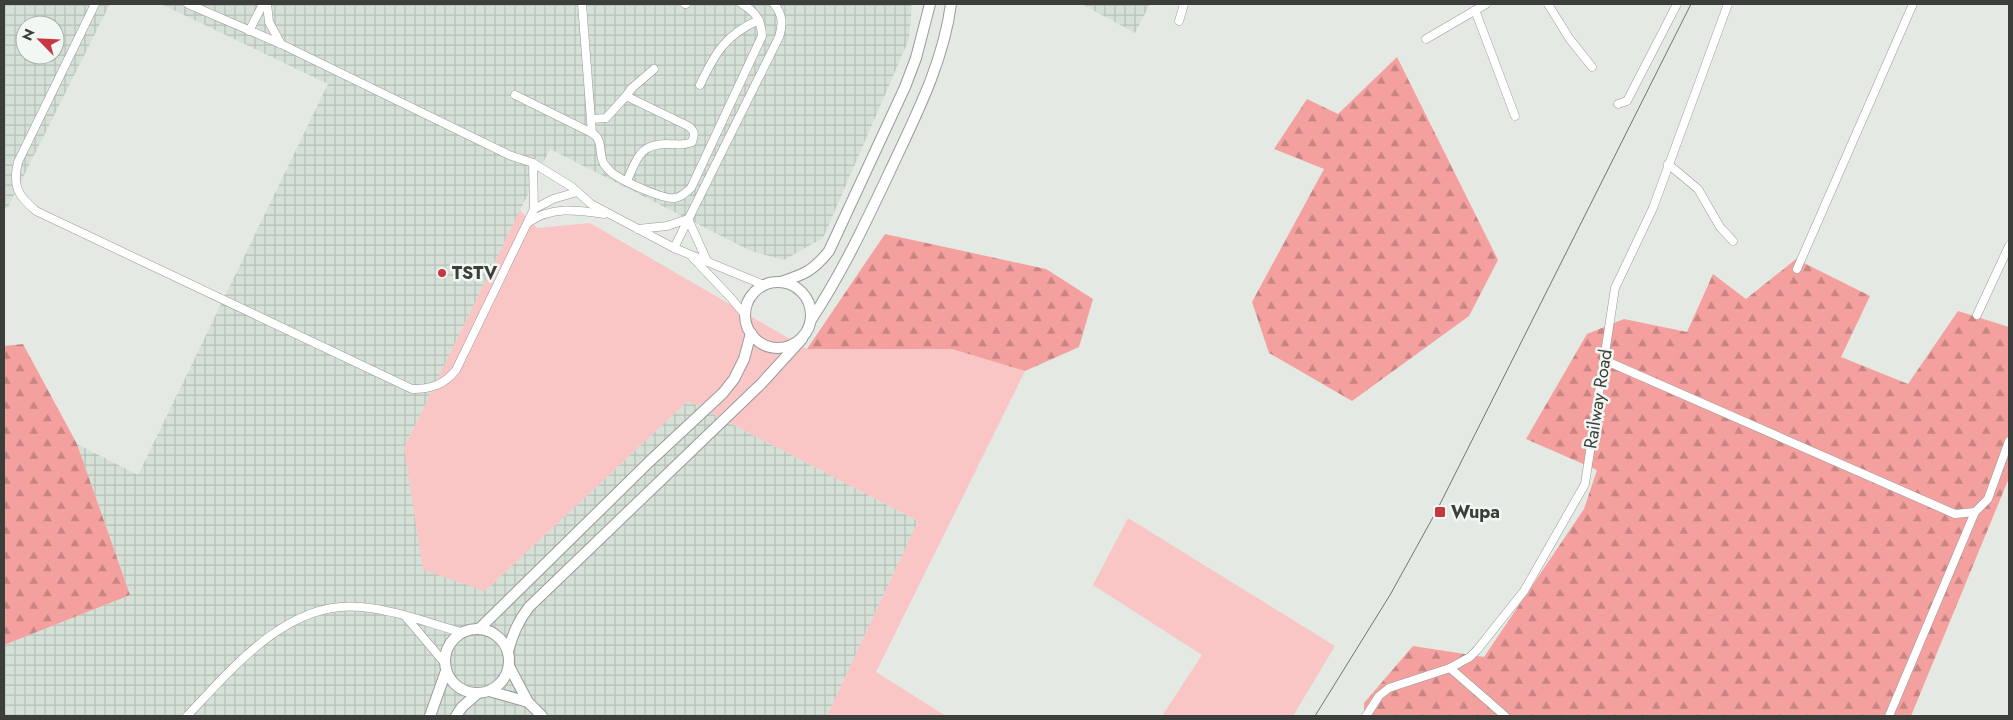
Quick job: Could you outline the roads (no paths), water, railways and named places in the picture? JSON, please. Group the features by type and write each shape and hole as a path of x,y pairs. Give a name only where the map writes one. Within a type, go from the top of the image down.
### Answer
{"street":[{"path":"95,4 18,162 15,174 16,186 23,200 36,211 412,389 433,388 449,378 456,370 534,209 533,164"},
{"path":"188,4 281,44 533,164 610,215 692,257 764,285"},
{"path":"249,31 265,4"},
{"path":"265,4 269,22 281,44"},
{"path":"582,4 592,133"},
{"path":"516,95 597,136 601,146 602,161 614,175 665,199 684,195 691,188 762,36 759,20 752,10 742,4"},
{"path":"674,248 779,37 783,25 780,12 774,4"},
{"path":"745,316 748,303 754,292 764,285 782,282 806,274 829,251 905,87 916,58 930,4"},
{"path":"456,716 462,707 478,694 489,691 499,685 506,676 509,666 508,652 513,634 529,607 762,383 802,339 871,212 925,97 945,37 952,4"},
{"path":"1180,20 1184,4"},
{"path":"1426,39 1486,4"},
{"path":"1548,4 1569,38 1592,67"},
{"path":"1618,104 1628,100 1677,4"},
{"name":"Railway Road","path":"1366,716 1379,696 1389,688 1450,668 1470,657 1478,650 1524,591 1585,484 1615,288 1653,208 1728,4"},
{"path":"1797,269 1912,4"},
{"path":"1475,10 1515,116"},
{"path":"700,85 724,43 742,27 759,20"},
{"path":"592,119 606,118 632,88 654,69"},
{"path":"626,96 688,126 695,135 692,142 686,145 654,144 647,147 637,157 627,181"},
{"path":"1668,164 1698,189 1720,227 1733,241"},
{"path":"534,209 553,199 577,192"},
{"path":"527,224 537,216 561,210 610,215"},
{"path":"638,229 667,226 688,219"},
{"path":"688,219 707,262"},
{"path":"1977,315 2009,246"},
{"path":"692,257 731,298 745,316 751,333 761,344 775,348 789,346 802,339"},
{"path":"782,282 792,285 804,295 811,309 811,320"},
{"path":"480,628 650,461 723,393 734,379 744,359 751,333"},
{"path":"1604,360 1955,514 1975,512"},
{"path":"1889,716 1975,512 1988,499 2009,441"},
{"path":"187,716 234,666 281,627 312,613 336,606 359,606 405,616 461,632"},
{"path":"405,616 445,667 450,680 458,688 478,694"},
{"path":"430,716 445,667 448,645 461,632 480,628 489,630 498,635 508,652"},
{"path":"509,666 528,702 542,716"},
{"path":"1450,668 1506,716"},
{"path":"489,691 528,702"}],"tram line":[{"path":"1315,716 1390,595 1437,510 1691,4"}],"place":[{"name":"TSTV","path":"442,273"},
{"name":"Wupa","path":"1440,512"}]}
